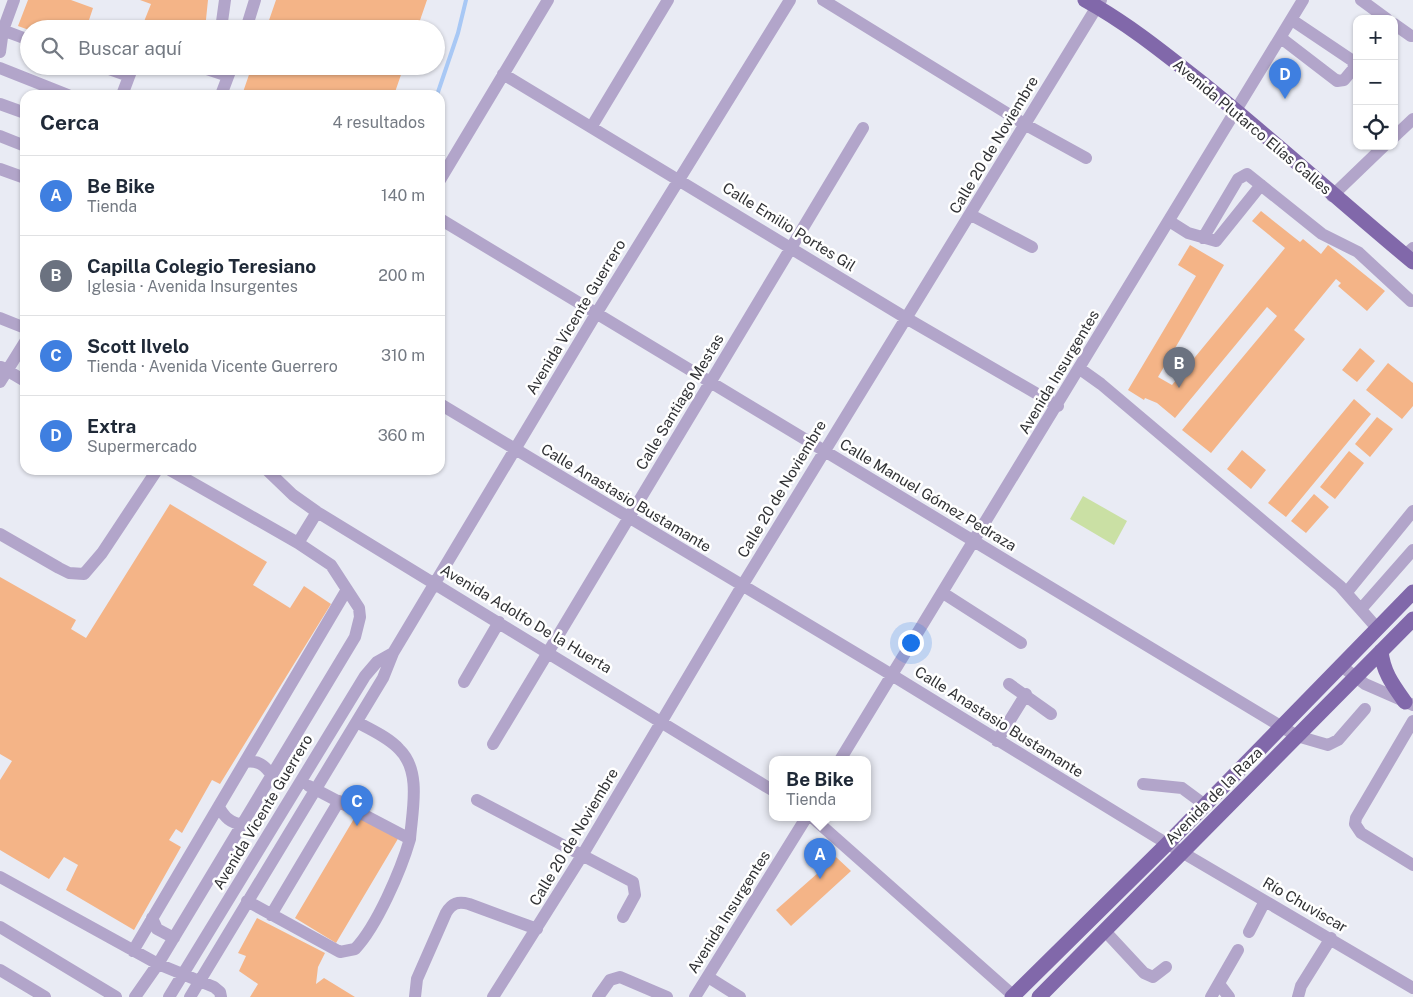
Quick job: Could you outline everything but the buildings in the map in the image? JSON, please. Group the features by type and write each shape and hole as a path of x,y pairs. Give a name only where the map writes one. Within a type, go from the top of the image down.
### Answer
{"main road":[{"name":"Avenida Plutarco Elías Calles","path":"1094,2 1143,37 1235,110 1332,196 1410,255"},
{"name":"Avenida de la Raza","path":"1014,997 1167,844 1413,592"},
{"name":"Avenida de la Raza","path":"1039,997 1181,851 1412,621"},
{"path":"1381,651 1383,664 1391,683 1409,704"}],"street":[{"path":"0,52 2,30 14,0"},
{"path":"222,20 224,0"},
{"path":"249,20 255,0"},
{"path":"445,172 548,0"},
{"path":"592,126 668,0"},
{"name":"Avenida Vicente Guerrero","path":"190,997 357,722 383,678 393,653 596,314 790,0"},
{"path":"823,0 1026,125 1086,158"},
{"name":"Avenida Insurgentes","path":"842,756 1058,406 1303,0"},
{"path":"1361,0 1382,15"},
{"name":"Calle 20 de Noviembre","path":"493,997 583,854 664,721 742,586 1026,125 1094,2"},
{"path":"1281,38 1338,81 1344,80 1354,68 1353,60 1292,20"},
{"path":"1398,27 1411,36"},
{"path":"2,30 20,37"},
{"path":"0,68 55,90"},
{"name":"Calle Emilio Portes Gil","path":"503,74 680,179 906,318 1058,406"},
{"path":"124,90 130,75"},
{"path":"223,90 228,75"},
{"path":"0,104 20,111"},
{"path":"1398,133 1413,119"},
{"name":"Calle Santiago Mestas","path":"492,744 863,128"},
{"path":"0,136 20,144"},
{"path":"1332,196 1380,150"},
{"path":"0,169 20,176"},
{"path":"1203,238 1238,179 1247,174 1322,234 1358,252 1412,301"},
{"path":"1169,221 1188,233 1216,241 1261,185"},
{"path":"971,215 1032,247"},
{"name":"Calle Manuel Gómez Pedraza","path":"445,223 1297,736 1328,745 1338,740 1366,709"},
{"path":"0,318 20,326"},
{"path":"0,382 4,368 20,348"},
{"path":"4,368 20,378"},
{"path":"1080,369 1101,384 1347,592 1377,628"},
{"name":"Calle Anastasio Bustamante","path":"445,407 892,675 997,742 1181,851"},
{"path":"0,534 69,573 84,574 102,553 154,475"},
{"path":"135,997 158,964 272,776 357,632 360,618 359,608 346,591 340,576 331,565 298,543 179,475"},
{"name":"Avenida Adolfo De la Huerta","path":"273,475 293,496 316,512 664,721 769,788"},
{"path":"1347,592 1413,511"},
{"path":"298,543 316,512"},
{"path":"1361,609 1413,550"},
{"path":"133,951 346,591"},
{"path":"943,593 1022,643"},
{"path":"464,682 499,622"},
{"name":"Avenida Vicente Guerrero","path":"169,997 365,676 377,662 393,653"},
{"path":"1340,665 1355,677 1409,704"},
{"path":"1010,684 1052,714"},
{"path":"997,742 1026,694"},
{"path":"1413,721 1356,818 1355,824 1362,833 1413,865"},
{"path":"247,901 331,949 340,952 355,949 375,920 404,860 410,839 413,773 408,761 400,750 388,740 357,722"},
{"path":"245,762 256,761 267,768 272,776"},
{"path":"300,782 410,839"},
{"path":"1143,784 1182,788 1205,805"},
{"path":"477,800 583,854 632,882 635,895 623,917"},
{"path":"271,915 339,801"},
{"path":"219,807 224,817 242,824"},
{"name":"Avenida Insurgentes","path":"695,997 804,821"},
{"path":"816,821 1014,997"},
{"name":"Río Chuviscar","path":"1181,851 1413,988"},
{"path":"0,877 158,964 214,987 220,992 221,997"},
{"path":"1249,932 1265,901"},
{"path":"415,997 417,979 446,913 453,904 458,902 469,904 537,929"},
{"path":"152,918 157,929 174,938"},
{"path":"0,927 116,997"},
{"path":"1104,930 1144,973 1153,977 1166,967"},
{"path":"1298,997 1301,986 1331,938"},
{"path":"1211,997 1238,950"},
{"path":"0,970 45,997"},
{"path":"600,994 610,980 620,977 667,997"},
{"path":"708,978 740,997"},
{"path":"1219,984 1229,997"}],"green space":[{"path":"1083,496 1127,521 1114,545 1070,519"}],"waterway":[{"path":"445,71 458,33 466,0"},
{"path":"439,90 444,75"}],"place":[{"name":"Extra","path":"1285,99"},
{"name":"Capilla Colegio Teresiano","path":"1179,388"},
{"name":"Scott Ilvelo","path":"357,826"},
{"name":"Be Bike","path":"820,879"}]}
